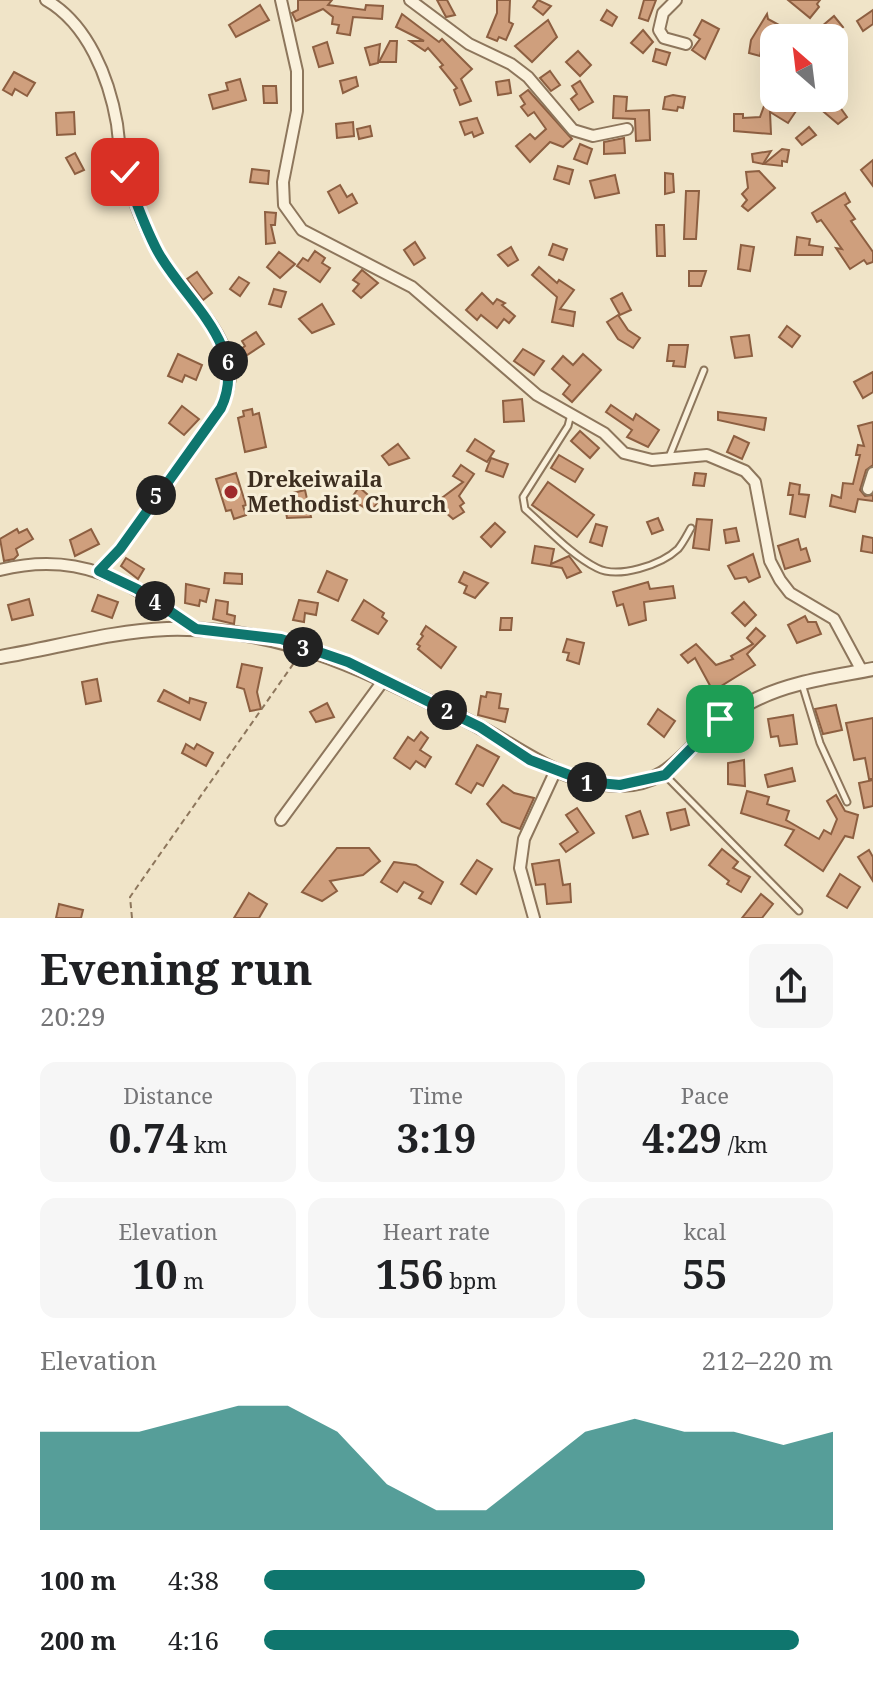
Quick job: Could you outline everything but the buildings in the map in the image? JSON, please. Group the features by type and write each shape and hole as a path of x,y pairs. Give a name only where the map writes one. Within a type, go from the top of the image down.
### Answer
{"street":[{"path":"46,0 64,11 92,51 110,98 125,172 146,226 159,254 210,324 228,359 230,370 228,393 221,408 120,549 99,571"},
{"path":"0,657 164,629 196,629 281,639 362,668 480,727 555,772 588,782 620,785 665,775 720,719 754,700 802,682 868,670 834,619 790,593 780,580 770,561 755,482 728,461 707,455 636,458 571,413 537,395 412,287 302,230 289,216 284,205 283,182 297,111 297,71 281,0"},
{"path":"410,0 469,44 511,64 528,77 573,130 593,136 627,129"},
{"path":"676,0 661,17 659,30 664,38 686,44"},
{"path":"868,489 873,473"},
{"path":"0,570 47,562 99,571 137,589 196,629"},
{"path":"281,820 383,681"},
{"path":"534,918 520,868 524,839 555,772"}],"lane":[{"path":"669,459 704,370"},
{"path":"571,413 568,426 523,497 525,509 596,567 610,573 643,567 667,557 679,547 691,528"},
{"path":"802,682 820,743 847,802"},
{"path":"665,775 799,911"}],"path":[{"path":"132,918 130,897 304,647"}],"place":[{"name":"Drekeiwaila Methodist Church","path":"231,492"}],"route":[{"path":"125,172 159,254 210,324 228,359 230,370 228,393 221,408 152,500 120,549 99,571 137,589 196,629 281,639 362,668 480,727 530,760 588,782 620,785 665,775 692,751 720,719"}]}
